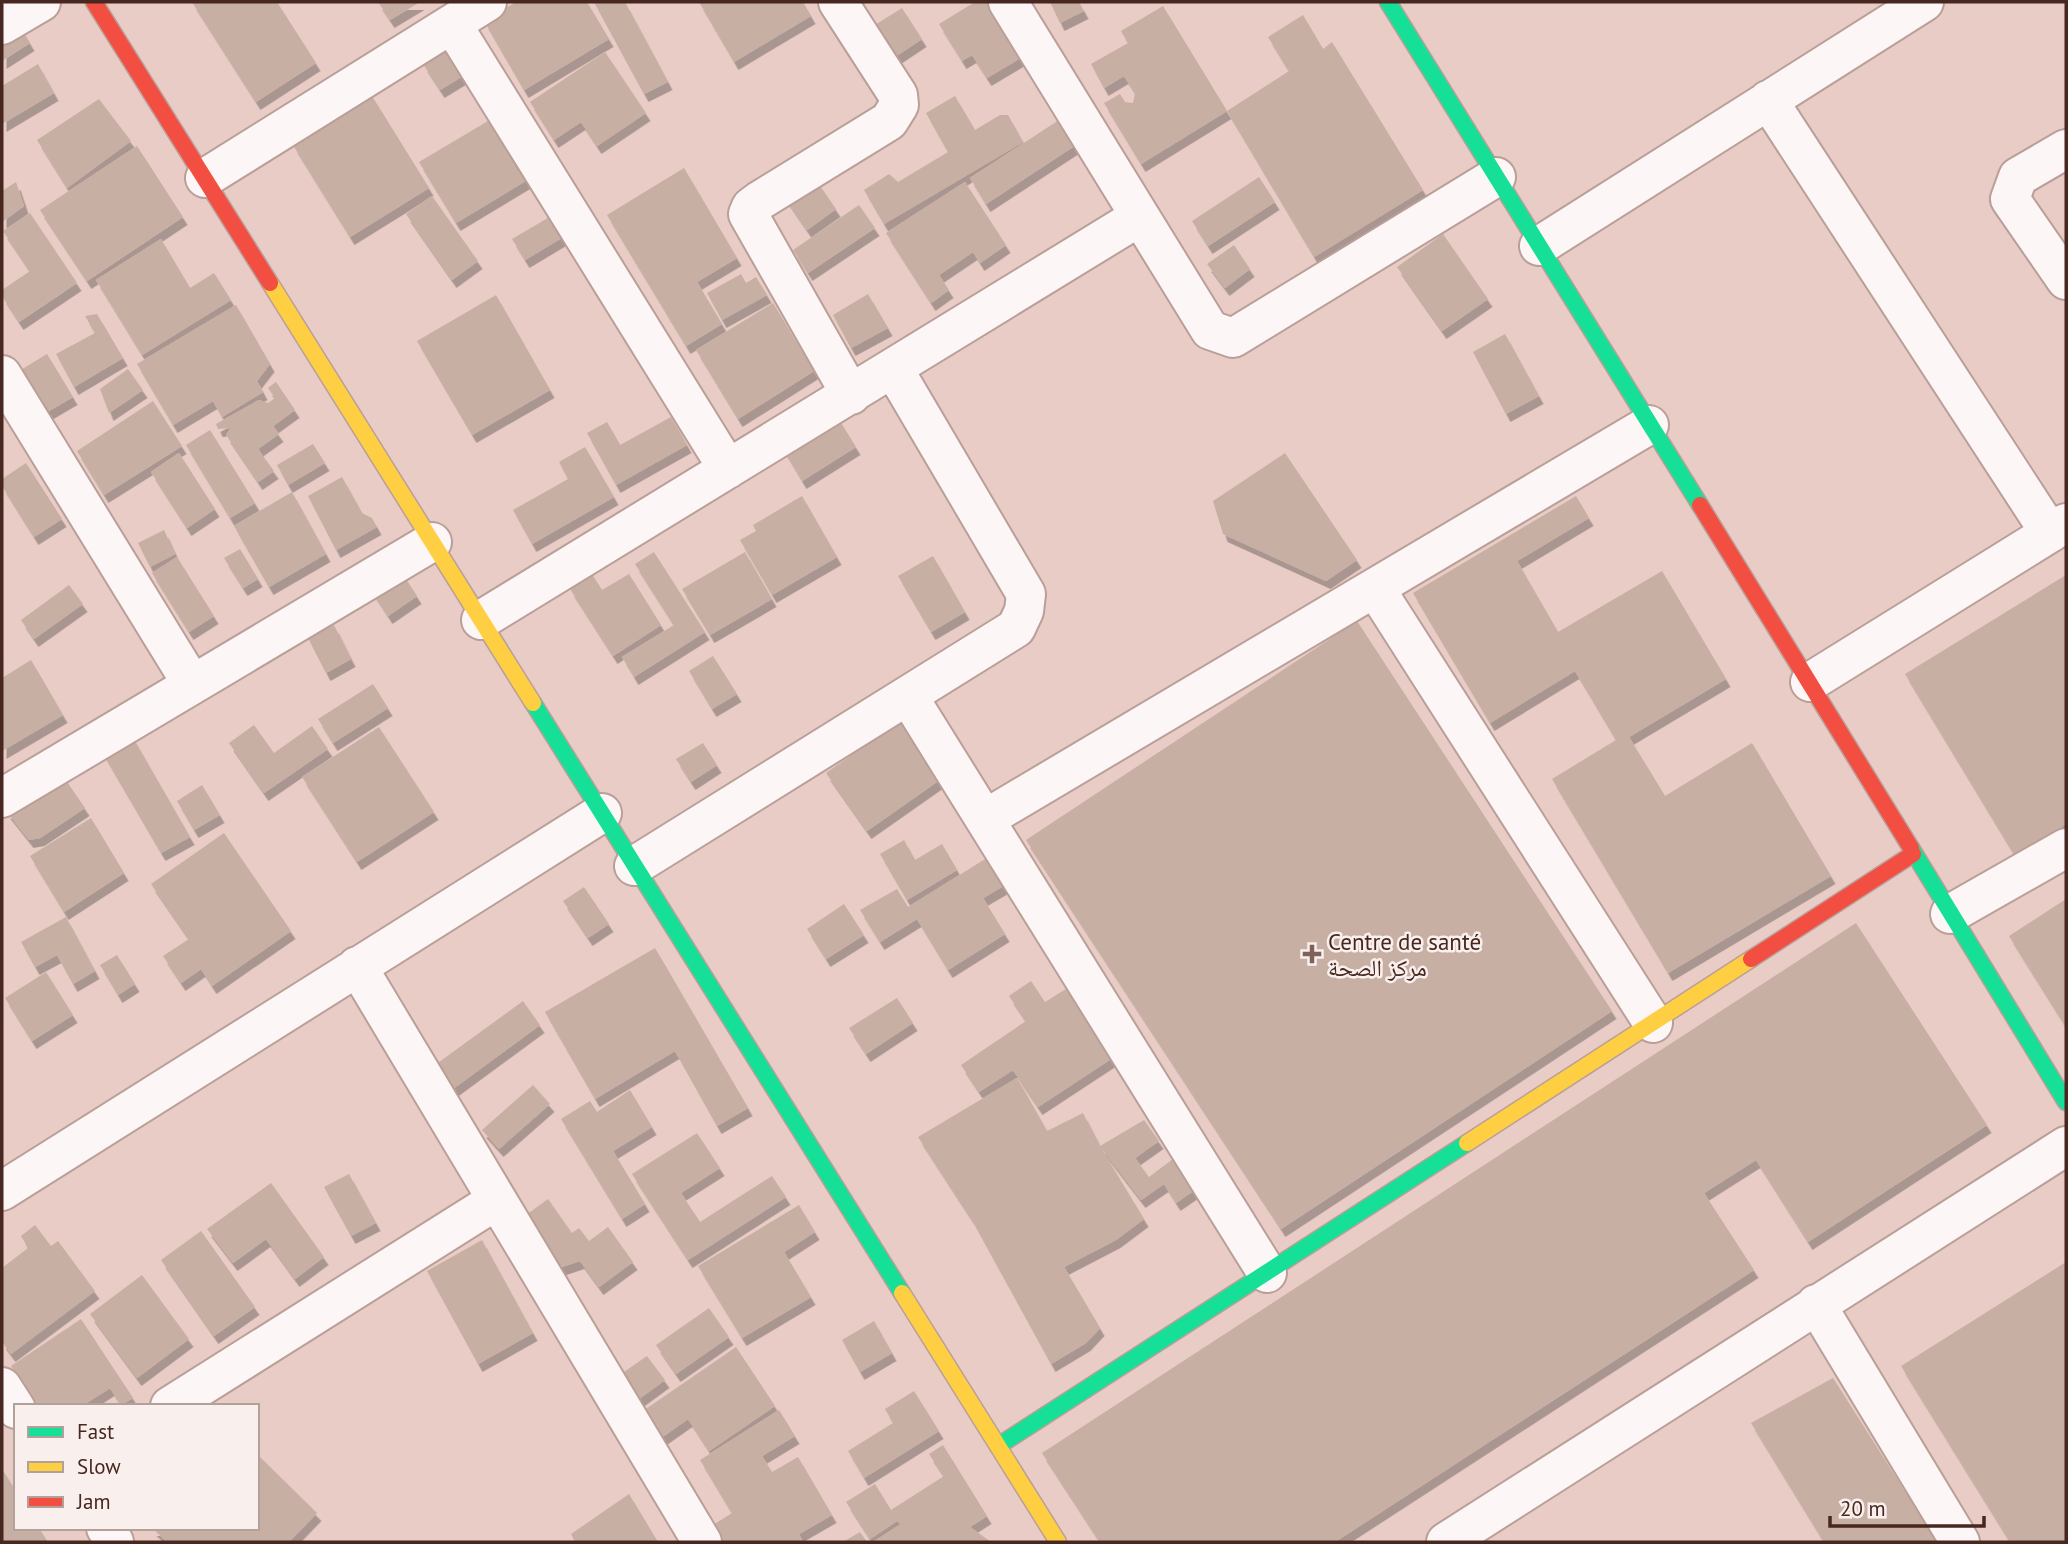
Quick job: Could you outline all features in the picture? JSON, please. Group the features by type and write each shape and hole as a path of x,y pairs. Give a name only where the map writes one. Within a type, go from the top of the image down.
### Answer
{"street":[{"path":"2,25 41,2"},
{"path":"94,2 1058,1542"},
{"path":"205,178 487,2"},
{"path":"838,2 898,95 899,105 889,121 759,201 751,207 748,214 851,395"},
{"path":"1009,2 1210,330 1233,338 1496,177"},
{"path":"1388,2 1810,682 2066,1102"},
{"path":"1538,246 1924,2"},
{"path":"453,24 728,469"},
{"path":"1768,100 2058,528 1810,682"},
{"path":"2066,149 2018,177 2010,199 2066,281"},
{"path":"481,620 1139,217"},
{"path":"635,866 1016,628 1024,611 1026,594 893,368"},
{"path":"2,376 192,684"},
{"path":"985,819 1649,425"},
{"path":"2,798 432,542"},
{"path":"1375,587 1653,1023"},
{"path":"908,696 1267,1273"},
{"path":"2,1191 602,813"},
{"path":"1950,914 2066,848"},
{"path":"998,1447 1913,854"},
{"path":"357,966 702,1542"},
{"path":"1446,1542 2066,1146"},
{"path":"173,1404 497,1200"},
{"path":"1816,1304 1960,1542"},
{"path":"2,1387 14,1406"}],"building":[{"path":"192,2 277,2 316,63 256,102"},
{"path":"378,2 420,2 390,20"},
{"path":"516,2 587,2 609,39 524,90 484,21"},
{"path":"594,2 625,2 668,82 644,94"},
{"path":"699,2 803,2 811,16 734,62"},
{"path":"975,2 996,2 1027,54 987,78 972,55 962,61 939,24"},
{"path":"1050,2 1079,2 1084,11 1060,23"},
{"path":"1163,6 1227,111 1141,164 1104,103 1120,94 1125,102 1133,103 1135,93 1124,76 1104,88 1091,64 1128,43 1121,31"},
{"path":"902,8 922,39 895,57 875,25"},
{"path":"1303,15 1323,49 1332,42 1423,190 1314,257 1227,111 1289,71 1268,37"},
{"path":"19,25 30,43 2,61 2,36"},
{"path":"448,50 463,76 440,90 423,64"},
{"path":"605,52 646,113 597,146 581,122 554,140 530,102"},
{"path":"38,64 54,93 2,124 2,86"},
{"path":"372,96 429,188 350,237 293,145"},
{"path":"955,96 975,130 1000,115 1008,115 1023,142 884,224 864,190 889,174 898,182 948,152 926,113"},
{"path":"99,99 131,141 67,188 37,140"},
{"path":"493,118 529,179 456,223 419,162"},
{"path":"1062,118 1079,143 986,204 970,178"},
{"path":"137,146 183,217 87,281 40,210"},
{"path":"684,168 737,258 697,282 722,324 686,346 607,215"},
{"path":"814,177 836,209 807,230 785,198"},
{"path":"1259,177 1275,202 1208,246 1192,221"},
{"path":"16,182 24,206 2,222 2,191"},
{"path":"965,182 1006,245 980,263 973,252 939,275 949,290 931,303 886,233"},
{"path":"432,196 478,261 452,280 406,214"},
{"path":"859,205 875,228 808,273 793,250"},
{"path":"30,213 77,283 19,322 2,296 2,290 30,271 3,231"},
{"path":"553,215 565,236 525,260 512,239"},
{"path":"1443,234 1488,299 1442,331 1397,267"},
{"path":"161,239 190,288 214,273 231,300 142,355 96,280"},
{"path":"1234,245 1250,269 1225,288 1207,264"},
{"path":"741,274 746,283 756,277 767,295 722,320 707,293"},
{"path":"868,294 888,328 851,348 833,315"},
{"path":"496,295 550,390 472,435 417,341"},
{"path":"773,303 814,371 738,419 696,350"},
{"path":"236,305 270,364 257,381 263,392 222,417 213,401 173,425 137,364"},
{"path":"97,314 123,358 74,387 56,354 95,333 85,316"},
{"path":"1505,334 1539,396 1506,414 1473,352"},
{"path":"47,354 73,397 44,414 19,371"},
{"path":"128,369 143,390 109,413 100,389"},
{"path":"276,382 295,410 273,426 279,434 258,449 274,471 258,482 226,435 231,428 218,429 216,424 259,400 268,403 275,398 268,388"},
{"path":"153,401 182,446 104,495 77,451"},
{"path":"836,415 856,447 802,481 783,449"},
{"path":"671,417 687,445 616,485 587,433 607,422 620,445"},
{"path":"210,430 255,503 230,518 186,445"},
{"path":"313,444 325,463 288,485 277,465"},
{"path":"585,447 614,497 532,544 513,510 568,479 559,462"},
{"path":"179,453 215,509 187,528 151,472"},
{"path":"1285,453 1357,560 1326,581 1223,534 1213,501"},
{"path":"26,463 62,519 34,537 2,486 2,479"},
{"path":"342,477 362,513 372,518 377,527 336,550 308,496"},
{"path":"292,492 326,554 269,587 234,526"},
{"path":"802,496 837,557 772,595 740,540 756,531 753,525"},
{"path":"1576,496 1589,518 1517,561 1558,632 1662,571 1726,679 1629,737 1665,796 1752,743 1831,876 1668,973 1552,779 1616,740 1575,671 1490,723 1413,593"},
{"path":"164,530 175,554 150,567 138,543"},
{"path":"240,549 258,579 243,588 224,558"},
{"path":"654,552 705,632 634,677 622,657 674,625 635,564"},
{"path":"745,552 772,599 710,635 682,589"},
{"path":"933,556 965,612 931,632 898,576"},
{"path":"177,557 214,616 189,632 152,573"},
{"path":"400,570 417,596 388,616 371,590"},
{"path":"592,574 602,590 629,574 661,625 613,656 570,589"},
{"path":"2066,575 2066,824 2015,856 1905,674"},
{"path":"69,585 83,604 34,639 21,620"},
{"name":"Centre de santé مركز الصحة","path":"1357,621 1612,1011 1281,1229 1026,840"},
{"path":"334,625 351,659 326,673 308,638"},
{"path":"713,656 737,694 712,709 689,671"},
{"path":"31,660 63,715 2,751 2,678"},
{"path":"373,684 388,708 333,743 318,719"},
{"path":"900,721 941,779 867,831 826,773"},
{"path":"254,725 274,753 312,726 328,749 264,793 229,743"},
{"path":"379,727 434,812 357,862 302,777"},
{"path":"132,736 190,837 161,853 102,752"},
{"path":"703,743 717,765 691,782 676,759"},
{"path":"61,773 85,808 40,838 29,840 6,811"},
{"path":"202,785 220,815 194,830 177,801"},
{"path":"91,818 124,873 64,912 30,856"},
{"path":"224,833 291,931 212,986 201,969 181,983 163,956 189,939 151,884"},
{"path":"904,840 915,860 942,844 957,870 907,900 880,854"},
{"path":"990,856 1007,884 983,898 1005,934 948,970 917,919 880,942 860,910 897,889 908,907"},
{"path":"584,887 609,924 588,938 563,901"},
{"path":"2066,899 2066,1027 2009,936"},
{"path":"844,904 864,935 826,959 807,929"},
{"path":"66,917 95,971 73,984 57,955 35,967 21,942"},
{"path":"1856,923 1987,1125 1808,1242 1756,1160 1704,1193 1754,1270 1335,1542 1100,1542 1042,1453"},
{"path":"655,948 748,1108 717,1126 675,1051 595,1099 545,1012"},
{"path":"117,955 135,984 118,995 100,965"},
{"path":"46,972 73,1015 32,1041 5,998"},
{"path":"1031,981 1045,1002 1066,989 1111,1059 1038,1107 1013,1070 979,1092 961,1065 1026,1021 1009,996"},
{"path":"897,998 913,1023 866,1054 849,1028"},
{"path":"523,1001 540,1025 453,1089 435,1065"},
{"path":"1017,1078 1047,1131 1083,1113 1100,1146 1144,1120 1159,1141 1135,1158 1149,1177 1177,1156 1199,1187 1176,1203 1164,1184 1141,1200 1101,1148 1144,1219 1116,1240 1064,1267 1100,1328 1086,1343 1051,1364 972,1220 918,1137"},
{"path":"533,1085 550,1104 499,1149 482,1130"},
{"path":"630,1090 652,1127 613,1151 645,1204 622,1219 561,1119 590,1101 597,1112"},
{"path":"697,1133 720,1168 681,1193 700,1222 772,1176 786,1197 688,1260 632,1174"},
{"path":"349,1174 376,1223 351,1236 324,1187"},
{"path":"271,1183 324,1257 295,1279 266,1239 233,1263 207,1229"},
{"path":"548,1199 572,1233 579,1228 589,1241 608,1227 633,1262 599,1287 580,1261 559,1268 522,1218"},
{"path":"799,1205 815,1232 784,1252 811,1297 742,1338 698,1266"},
{"path":"35,1225 51,1246 58,1241 95,1291 11,1354 2,1342 2,1268 28,1248 21,1236"},
{"path":"201,1231 255,1307 214,1336 161,1260"},
{"path":"482,1240 533,1333 478,1364 427,1271"},
{"path":"2066,1262 2066,1542 2010,1542 1901,1366"},
{"path":"142,1275 189,1339 137,1378 90,1314"},
{"path":"709,1308 729,1337 676,1374 656,1345"},
{"path":"81,1319 133,1398 120,1404 110,1388 85,1404 37,1404 11,1366"},
{"path":"874,1321 892,1353 860,1372 842,1340"},
{"path":"736,1347 775,1406 709,1451 688,1419 661,1438 643,1411"},
{"path":"647,1356 665,1380 639,1399 621,1374"},
{"path":"1833,1378 1937,1542 1824,1542 1751,1423"},
{"path":"914,1391 939,1431 864,1478 848,1451 893,1423 885,1409"},
{"path":"779,1410 795,1436 762,1456 772,1472 798,1457 832,1515 799,1534 803,1542 723,1542 713,1525 732,1513 700,1460"},
{"path":"943,1445 987,1516 970,1527 991,1542 873,1542 901,1524 897,1521 870,1539 846,1502 875,1484 891,1510 944,1476 929,1454"},
{"path":"259,1456 317,1513 289,1542 167,1542 154,1530 259,1530"},
{"path":"2,1469 14,1488 14,1530 40,1530 46,1539 41,1542 2,1542"},
{"path":"629,1494 658,1542 575,1542 571,1534"},
{"path":"860,1532 867,1542 843,1542"}],"traffic: fast":[{"path":"1388,2 1700,505"},
{"path":"533,703 902,1293"},
{"path":"1911,848 2066,1102"},
{"path":"998,1446 1467,1143"}],"traffic: slow":[{"path":"270,283 533,703"},
{"path":"1467,1143 1751,959"},
{"path":"902,1293 1058,1542"}],"traffic: jam":[{"path":"94,2 270,283"},
{"path":"1700,505 1911,848"},
{"path":"1751,959 1913,854"}],"place":[{"name":"Centre de santé مركز الصحة","path":"1312,954"}]}
